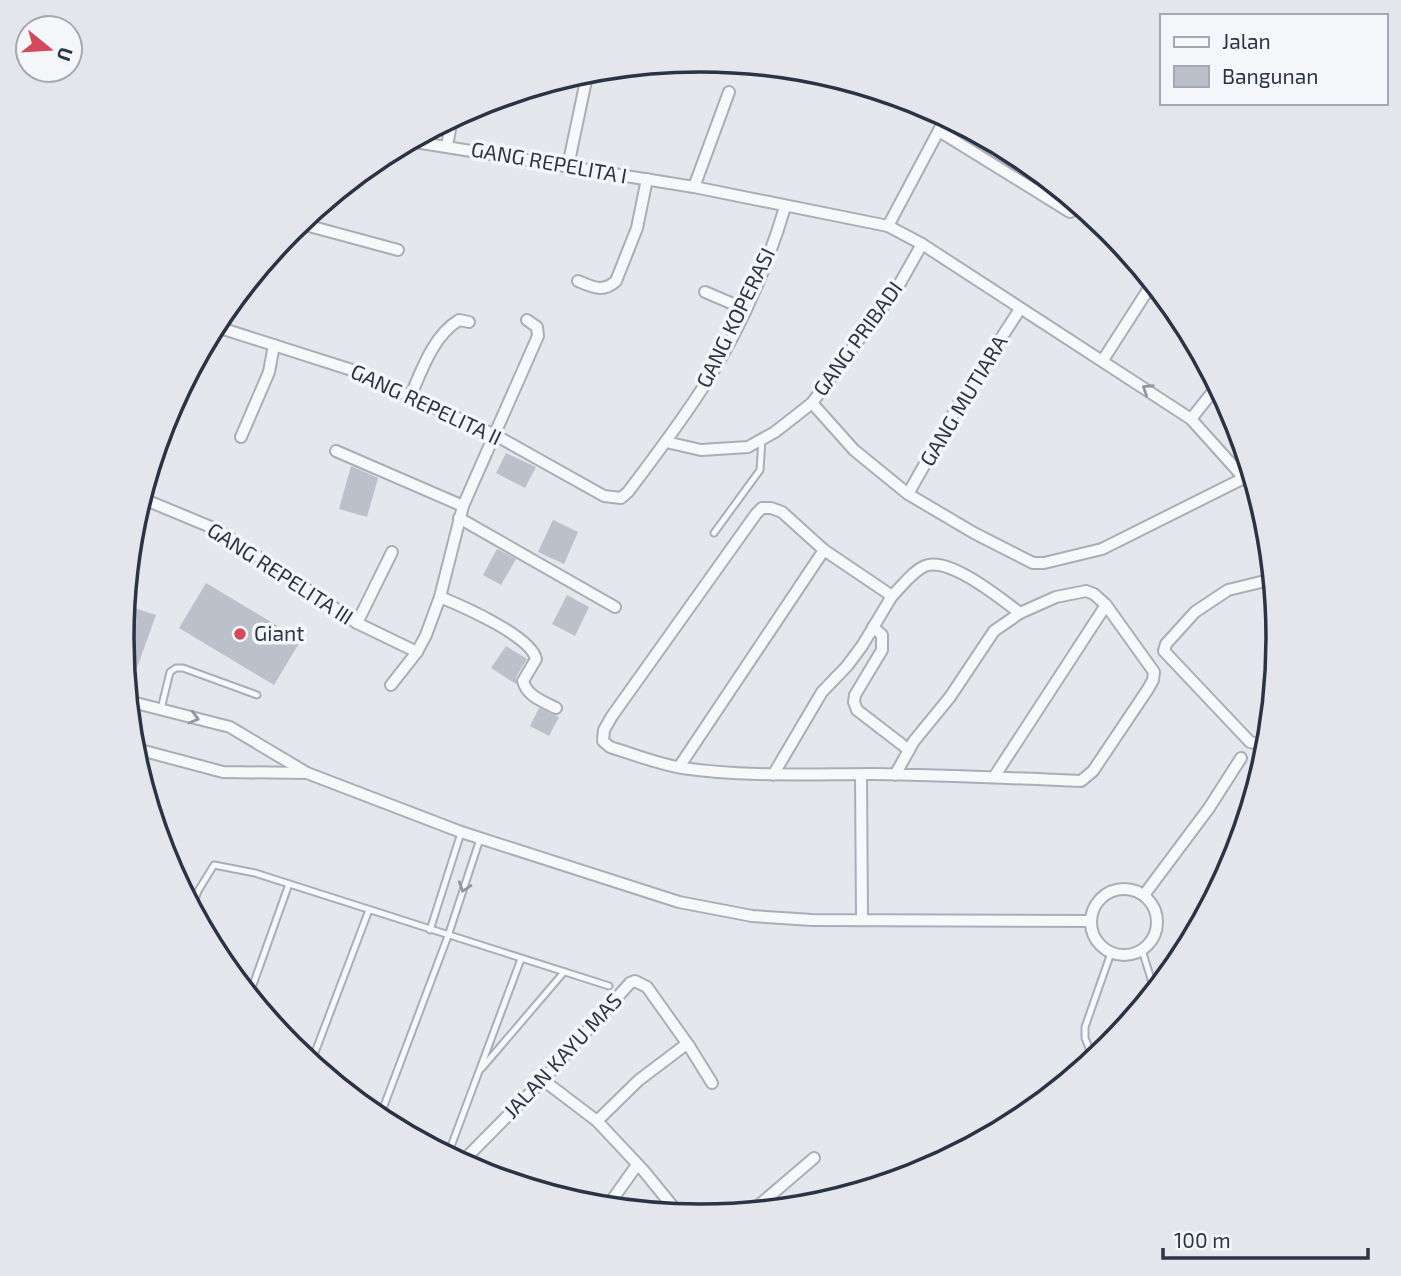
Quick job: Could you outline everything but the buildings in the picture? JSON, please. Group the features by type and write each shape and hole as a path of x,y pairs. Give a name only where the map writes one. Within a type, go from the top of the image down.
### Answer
{"street":[{"path":"568,166 585,84"},
{"path":"694,187 729,92"},
{"path":"888,226 942,126"},
{"path":"447,146 450,130"},
{"path":"939,131 1070,212"},
{"name":"GANG REPELITA I","path":"426,143 694,187 888,226 922,244 1191,419 1243,477"},
{"path":"578,281 598,289 610,286 619,277 637,229 647,180"},
{"name":"GANG KOPERASI","path":"628,492 702,390 764,268 785,207"},
{"path":"312,227 397,250"},
{"name":"GANG PRIBADI","path":"666,442 701,450 748,447 812,403 899,285 922,244"},
{"path":"1102,360 1148,290"},
{"path":"705,292 745,309"},
{"name":"GANG MUTIARA","path":"908,494 961,400 1020,309"},
{"path":"411,395 420,373 447,327 459,320 469,322"},
{"path":"391,685 426,635 440,597 463,506 538,337 537,327 527,320"},
{"name":"GANG REPELITA II","path":"226,330 355,371 411,395 495,435 604,496 621,498 628,492"},
{"path":"241,437 269,372 274,345"},
{"path":"1191,419 1211,394"},
{"path":"812,403 854,450 908,494 1033,563 1102,550 1243,478"},
{"path":"336,451 463,506"},
{"name":"GANG REPELITA III","path":"151,502 218,530 357,623 416,652"},
{"path":"892,596 824,550 782,512 762,508 612,716 604,730 603,741 610,747 679,768 773,775 895,775 1081,781 1093,771 1153,680 1154,672 1106,605 1086,591 1056,597 1020,613 994,631 950,697 909,750 895,775"},
{"path":"459,518 615,607"},
{"path":"679,768 824,550"},
{"path":"357,623 392,552"},
{"path":"773,775 822,692 847,666 892,596 923,566 937,564 981,584 1020,613"},
{"path":"1257,743 1251,742 1164,651 1166,644 1195,612 1228,590 1264,581"},
{"path":"440,597 480,614 531,648 536,659 523,681 525,689 532,696 556,708"},
{"path":"994,777 1106,605"},
{"path":"873,627 882,635 882,650 855,695 854,702 857,710 909,750"},
{"path":"138,703 230,727 307,773 461,832 679,902 752,916 812,920 1091,921"},
{"path":"146,751 223,772 307,773"},
{"path":"1144,895 1209,808 1241,758"},
{"path":"861,775 862,919"},
{"path":"1129,889 1144,895 1154,906 1157,923 1153,938 1142,950 1127,955 1111,953 1099,943 1091,921 1100,899 1113,890 1129,889"},
{"name":"JALAN KAYU MAS","path":"469,1155 543,1080 630,983 635,981 647,987 689,1046"},
{"path":"597,1121 639,1080 680,1048 689,1046 712,1083"},
{"path":"543,1080 597,1121 670,1203"},
{"path":"765,1200 814,1158"},
{"path":"614,1197 637,1164"}],"lane":[{"path":"714,533 761,470 762,439"},
{"path":"162,709 170,672 176,668 183,668 257,695"},
{"path":"430,930 461,832"},
{"path":"383,1107 448,936 481,838"},
{"path":"197,895 214,865 255,873 609,986"},
{"path":"253,985 289,884"},
{"path":"316,1053 369,910"},
{"path":"1142,950 1152,981"},
{"path":"1090,1049 1085,1038 1085,1027 1111,953"},
{"path":"451,1146 521,959"},
{"path":"477,1074 564,972"}],"place":[{"name":"Giant","path":"240,634"}]}
